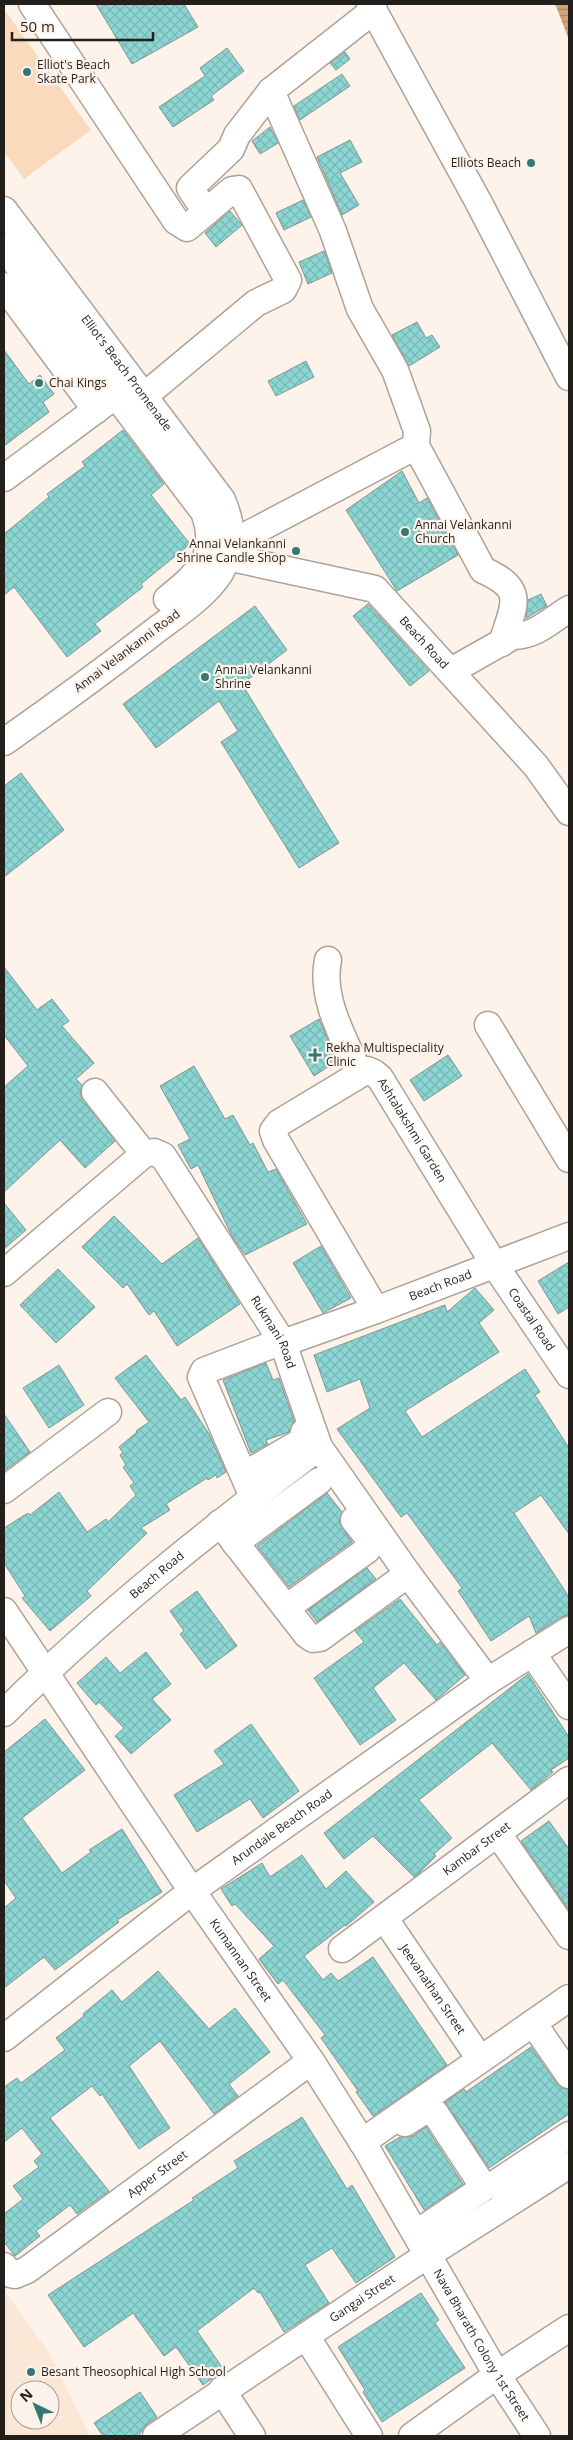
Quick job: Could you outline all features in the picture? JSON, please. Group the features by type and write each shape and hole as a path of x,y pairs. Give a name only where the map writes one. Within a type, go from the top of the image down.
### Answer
{"street":[{"path":"4,478 256,303 283,290 287,286 288,280 239,189 234,189 187,228 176,221 32,4"},
{"path":"206,212 190,188 231,149 237,135 270,90 372,7 479,203 569,377"},
{"path":"270,90 326,216 360,309 395,370 417,431 416,446 483,570 503,579 514,595 514,603 502,643"},
{"name":"Elliot's Beach Promenade","path":"4,210 122,396"},
{"name":"Elliot's Beach Promenade","path":"4,247 122,396 204,512 210,530 223,548"},
{"path":"4,286 122,396"},
{"path":"223,548 416,446"},
{"name":"Beach Road","path":"223,548 375,589 452,671 536,766 569,812"},
{"name":"Annai Velankanni Road","path":"4,728 176,615 208,587 220,573 223,548"},
{"path":"452,671 513,636 524,636 550,624 569,609"},
{"name":"Annai Velankanni Road","path":"4,742 79,679"},
{"path":"328,960 325,977 333,1013 359,1073"},
{"path":"488,1025 569,1159"},
{"name":"Ashtalakshmi Garden","path":"376,1310 274,1136 275,1126 279,1123 359,1073 367,1070 380,1078 494,1264"},
{"path":"4,1273 144,1154 95,1092"},
{"name":"Rukmani Road","path":"144,1154 154,1152 164,1156 276,1344 319,1447 408,1574 488,1681"},
{"name":"Beach Road","path":"248,1486 201,1377 209,1368 376,1310 569,1236"},
{"name":"Coastal Road","path":"494,1264 569,1376"},
{"path":"248,1486 303,1438 304,1430 276,1344"},
{"path":"4,1490 108,1412"},
{"name":"Beach Road","path":"4,1713 45,1672 194,1543 220,1523 248,1486 286,1472 319,1447"},
{"path":"235,1543 311,1487 286,1472"},
{"path":"286,1608 370,1545 370,1540 353,1519"},
{"path":"220,1523 307,1635 313,1639 320,1638 408,1574"},
{"name":"Kumannan Street","path":"4,1611 192,1891 311,2061 423,2243"},
{"name":"Arundale Beach Road","path":"4,2038 192,1891 488,1681 569,1630"},
{"path":"532,1653 569,1706"},
{"name":"Kambar Street","path":"342,1949 385,1919 569,1780"},
{"path":"498,1834 569,1936"},
{"name":"Jeevanathan Street","path":"385,1919 480,2059"},
{"path":"569,1998 537,2029 445,2100 443,2105 444,2110 500,2195 569,2135"},
{"path":"364,2145 480,2059 537,2029"},
{"path":"537,2029 569,2075"},
{"name":"Apper Street","path":"4,2266 10,2274 15,2275 27,2270 311,2061"},
{"path":"364,2145 429,2110 434,2113 482,2183 482,2190 479,2194 423,2243"},
{"name":"Gangai Street","path":"156,2436 222,2390 306,2336 423,2243 500,2195 569,2166"},
{"name":"Nava Bharath Colony 1st Street","path":"423,2243 497,2375 536,2436"},
{"path":"412,2436 497,2375 569,2328"},
{"path":"306,2336 369,2436"},
{"path":"222,2390 252,2436"}],"shaded area":[{"path":"554,4 569,4 569,40 556,6"},
{"name":"Elliot's Beach Skate Park","path":"6,12 91,130 24,179 4,152 4,14"},
{"name":"Besant Theosophical High School","path":"4,2290 50,2354 90,2436 4,2436"}],"building":[{"path":"96,4 184,4 198,27 132,64"},
{"path":"227,48 244,71 211,96 214,100 173,127 159,107 205,76 200,68"},
{"path":"345,52 350,59 336,70 330,63"},
{"path":"342,74 350,86 300,120 294,106"},
{"path":"270,127 278,143 260,154 252,141"},
{"path":"350,140 362,162 340,173 359,205 342,215 317,157"},
{"path":"303,200 311,217 284,230 276,213"},
{"path":"230,211 242,225 216,247 205,233"},
{"path":"324,251 332,273 308,284 299,262"},
{"path":"417,322 426,338 432,335 440,347 409,366 392,335"},
{"path":"4,350 29,384 40,375 54,394 43,402 49,412 4,446"},
{"path":"306,361 314,377 276,396 268,381"},
{"path":"123,430 164,484 151,495 190,544 141,584 143,587 95,624 101,631 67,657 14,587 4,595 4,534 49,497 47,494 85,466 82,462"},
{"name":"Annai Velankanni Church","path":"402,471 419,503 427,498 458,555 397,591 346,510"},
{"path":"541,594 547,606 526,618 528,600"},
{"path":"368,604 429,671 410,686 353,616"},
{"path":"255,606 287,650 242,684 339,843 299,868 221,742 238,731 219,701 156,748 123,704"},
{"path":"21,773 64,830 4,877 4,786"},
{"path":"4,967 37,1010 52,999 69,1021 62,1026 94,1063 76,1079 82,1085 80,1095 115,1141 85,1168 60,1140 4,1192 4,1087 28,1066 4,1035"},
{"path":"319,1019 337,1061 314,1076 290,1036"},
{"path":"448,1055 462,1076 424,1101 410,1080"},
{"path":"194,1066 225,1119 233,1115 250,1145 253,1143 268,1172 276,1169 307,1224 245,1255 232,1236 198,1165 191,1169 178,1145 190,1139 160,1086"},
{"path":"4,1203 26,1230 4,1249"},
{"path":"114,1216 162,1264 198,1238 240,1304 177,1346 154,1311 149,1315 127,1284 123,1288 82,1247"},
{"path":"321,1246 351,1298 323,1313 293,1263"},
{"path":"569,1262 569,1307 558,1314 538,1281"},
{"path":"58,1269 95,1307 56,1343 20,1305"},
{"path":"475,1288 494,1310 479,1323 499,1352 405,1411 422,1437 525,1369 540,1392 535,1395 569,1448 569,1534 541,1495 514,1513 569,1597 569,1615 561,1617 536,1633 529,1616 491,1641 458,1591 462,1588 407,1513 401,1517 337,1429 370,1408 360,1379 327,1392 314,1355 445,1305 447,1312"},
{"path":"146,1355 181,1400 185,1397 209,1434 226,1472 217,1478 216,1475 208,1480 207,1478 166,1504 170,1510 141,1528 147,1533 87,1591 91,1596 50,1631 22,1598 25,1596 4,1563 4,1528 28,1513 30,1515 59,1492 87,1532 106,1519 108,1522 136,1495 130,1486 134,1483 123,1467 126,1465 120,1455 123,1453 119,1447 149,1422 115,1378"},
{"path":"266,1363 273,1380 279,1378 294,1421 289,1432 266,1440 268,1444 251,1453 223,1380"},
{"path":"59,1365 84,1405 49,1428 23,1388"},
{"path":"4,1414 30,1452 4,1471"},
{"path":"327,1493 342,1512 339,1523 352,1542 289,1587 257,1546"},
{"path":"367,1568 376,1579 317,1622 308,1610"},
{"path":"197,1591 237,1646 206,1669 180,1634 184,1631 170,1611"},
{"path":"400,1599 437,1645 440,1642 465,1675 436,1700 404,1663 373,1688 396,1720 360,1745 314,1678 364,1642 355,1631"},
{"path":"146,1652 171,1684 152,1699 171,1720 131,1754 115,1736 124,1728 99,1702 96,1705 77,1683 106,1657 120,1673"},
{"path":"528,1674 569,1737 569,1758 551,1770 553,1772 531,1790 492,1743 419,1800 452,1838 434,1854 436,1856 418,1874 414,1877 373,1836 344,1859 324,1833"},
{"path":"45,1719 85,1770 22,1818 62,1873 91,1852 89,1850 122,1829 162,1892 117,1920 119,1922 55,1970 44,1957 4,1988 4,1908 16,1898 4,1881 4,1752"},
{"path":"251,1724 299,1791 263,1818 250,1799 197,1832 174,1795 224,1764 214,1751"},
{"path":"549,1821 569,1849 569,1910 521,1841"},
{"path":"302,1855 326,1889 346,1871 374,1902 346,1926 304,1956 323,1980 331,1973 338,1981 373,1957 447,2065 373,2116 321,2038 325,2035 283,1980 278,1984 259,1959 274,1946 235,1904 232,1906 221,1889 262,1863 270,1877"},
{"path":"158,1971 209,2029 235,2008 270,2052 229,2084 238,2096 214,2114 160,2041 129,2066 170,2128 139,2149 102,2094 100,2096 92,2086 50,2118 109,2191 77,2214 70,2205 36,2231 40,2236 15,2256 4,2242 4,2214 23,2199 13,2186 39,2167 34,2161 42,2154 22,2128 4,2142 4,2087 17,2078 21,2083 65,2050 56,2038 84,2016 83,2014 112,1990 122,2002"},
{"path":"531,2047 557,2084 569,2090 569,2114 489,2168 445,2102 464,2089 466,2092"},
{"path":"302,2117 347,2189 352,2185 395,2257 356,2283 332,2248 305,2265 329,2303 284,2332 260,2292 258,2293 254,2288 197,2331 224,2370 203,2385 176,2347 164,2356 133,2313 84,2347 48,2295 194,2200 192,2198 238,2168 234,2161"},
{"path":"426,2127 463,2184 424,2210 385,2146 400,2137 413,2136"},
{"path":"421,2293 439,2320 435,2323 465,2368 382,2422 363,2392 365,2390 338,2347"},
{"path":"140,2392 157,2417 147,2424 138,2436 103,2436 94,2423"}],"place":[{"name":"Elliot's Beach Skate Park","path":"27,72"},
{"name":"Elliots Beach","path":"531,163"},
{"name":"Chai Kings","path":"39,383"},
{"name":"Annai Velankanni Church","path":"405,532"},
{"name":"Annai Velankanni Shrine Candle Shop","path":"296,551"},
{"name":"Annai Velankanni Shrine","path":"205,677"},
{"name":"Rekha Multispeciality Clinic","path":"315,1055"},
{"name":"Besant Theosophical High School","path":"31,2372"}]}
